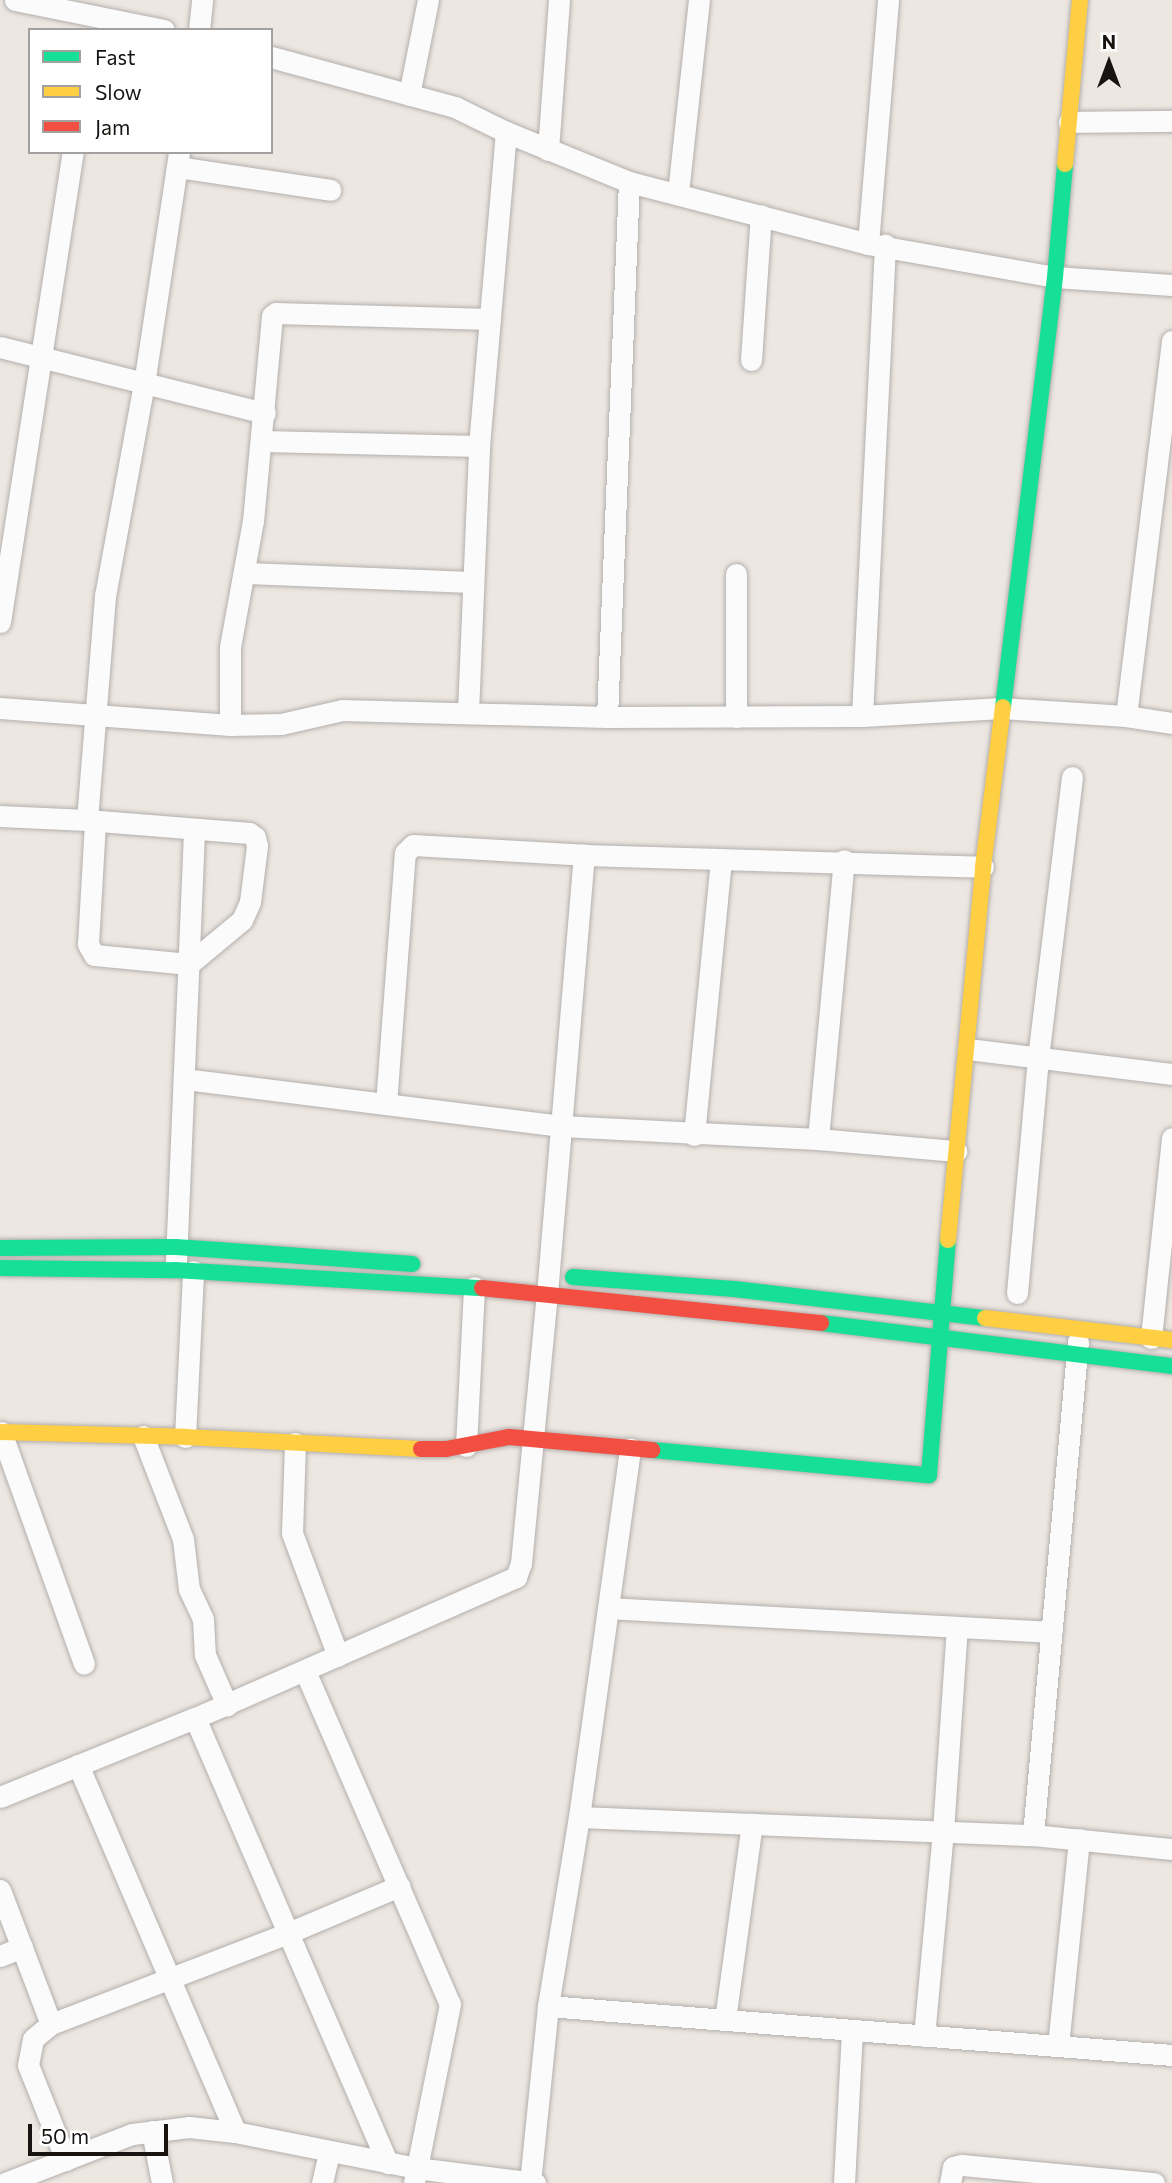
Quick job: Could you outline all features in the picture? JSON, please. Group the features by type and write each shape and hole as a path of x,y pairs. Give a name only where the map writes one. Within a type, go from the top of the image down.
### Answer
{"street":[{"path":"15,0 93,22 146,28"},
{"path":"199,28 202,0"},
{"path":"409,95 428,0"},
{"path":"548,150 559,0"},
{"path":"678,193 699,0"},
{"path":"862,716 876,244 888,0"},
{"path":"84,1664 1,1432 184,1437 412,1450 466,1446 509,1437 929,1475 940,1311 968,1049 983,867 1055,277 1080,0"},
{"path":"273,58 455,107 506,132 629,182 876,244 1055,277 1172,285"},
{"path":"1069,122 1172,121"},
{"path":"468,712 479,446 506,132"},
{"path":"0,622 73,154"},
{"path":"0,816 91,820 249,833 256,837 257,846 250,902 242,920 189,964 94,956 90,952 91,820 95,715 105,596 144,384 178,160 330,190"},
{"path":"607,718 629,182"},
{"path":"751,360 761,215"},
{"path":"230,725 230,647 245,573 265,413 270,323 276,313 490,319"},
{"path":"1126,716 1167,407 1172,341"},
{"path":"0,347 265,413"},
{"path":"262,441 479,446"},
{"path":"245,573 473,582"},
{"path":"736,574 736,717"},
{"path":"0,708 230,725 281,724 342,710 607,718 862,716 1002,708 1126,716 1172,723"},
{"path":"1017,1293 1038,1058 1072,777"},
{"path":"184,1437 184,1271 176,1247 194,830"},
{"path":"386,1104 407,848 413,845 584,855 844,860 983,867"},
{"path":"0,1797 227,1705 516,1577 521,1563 533,1440 544,1281 561,1126 584,855"},
{"path":"694,1135 721,859"},
{"path":"818,1139 844,860"},
{"path":"968,1049 1172,1074"},
{"path":"184,1079 561,1126 694,1135 818,1139 956,1151"},
{"path":"0,1268 184,1271 474,1287 544,1281 734,1289 940,1311 1161,1339 1172,1138"},
{"path":"0,1248 176,1247 432,1266"},
{"path":"544,1281 1172,1366"},
{"path":"466,1446 474,1287"},
{"path":"1032,1835 1080,1329"},
{"path":"143,1436 183,1539 189,1589 203,1619 205,1655 227,1705"},
{"path":"295,1443 292,1533 338,1656"},
{"path":"5,2183 132,2134 189,2127 235,2133 388,2163 415,2176 533,2183 548,2006 579,1817 630,1450"},
{"path":"608,1608 1051,1632"},
{"path":"924,2035 943,1831 957,1627"},
{"path":"305,1671 450,2004 415,2176"},
{"path":"195,1718 388,2163"},
{"path":"78,1765 235,2133"},
{"path":"579,1817 1032,1835 1172,1849"},
{"path":"725,2020 751,1824"},
{"path":"1058,2046 1079,1839"},
{"path":"66,2160 28,2064 33,2039 51,2024 288,1933 399,1886"},
{"path":"0,1890 51,2024"},
{"path":"0,1956 22,1947"},
{"path":"548,2006 1172,2055"},
{"path":"844,2183 852,2030"},
{"path":"152,2131 162,2183"},
{"path":"322,2183 329,2152"},
{"path":"950,2183 953,2167 962,2165 1154,2183"}],"traffic: fast":[{"path":"1003,707 1055,277 1065,164"},
{"path":"652,1450 929,1475 948,1240"},
{"path":"0,1248 176,1247 412,1264"},
{"path":"0,1268 175,1270 482,1288"},
{"path":"573,1277 734,1289 985,1318"},
{"path":"821,1323 1172,1366"}],"traffic: slow":[{"path":"1065,164 1080,0"},
{"path":"948,1240 983,867 1003,707"},
{"path":"985,1318 1172,1340"},
{"path":"0,1432 185,1437 421,1449"}],"traffic: jam":[{"path":"482,1288 821,1323"},
{"path":"421,1449 446,1449 509,1437 652,1450"}]}
